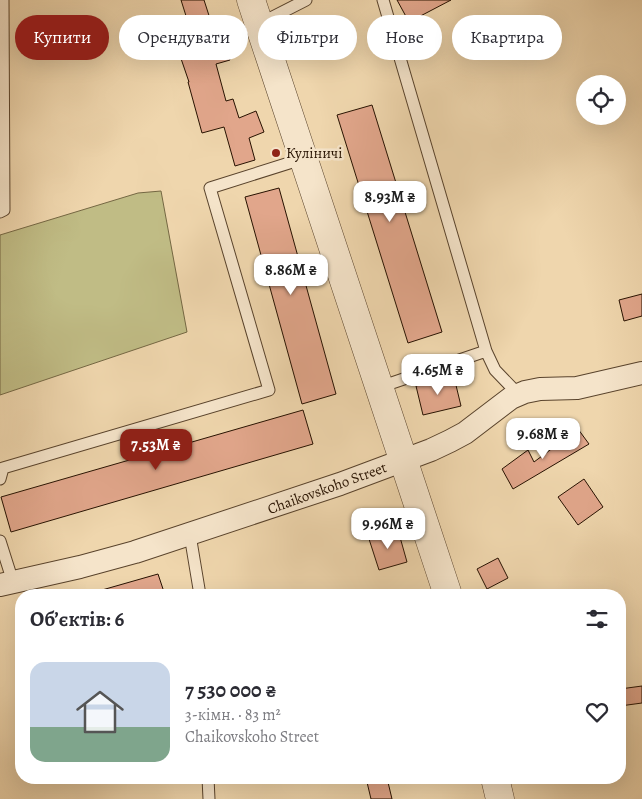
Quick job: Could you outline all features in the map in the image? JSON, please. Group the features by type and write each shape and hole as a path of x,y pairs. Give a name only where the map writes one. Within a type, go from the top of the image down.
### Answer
{"street":[{"path":"255,12 305,158 446,589"},
{"name":"Chaikovskoho Street","path":"7,584 135,552 322,491 432,450 464,433 511,398 519,395 540,389 577,388 642,373"},
{"path":"496,784 500,799"}],"lane":[{"path":"0,212 4,210 3,0"},
{"path":"255,12 306,0"},
{"path":"383,0 486,351 495,370 519,395"},
{"path":"0,479 3,468 270,390 210,188 305,158"},
{"path":"380,387 486,351"},
{"path":"190,535 199,589"},
{"path":"0,541 7,584"},
{"path":"208,784 209,799"}],"shaded area":[{"path":"161,191 187,332 0,395 0,235 138,193"}],"building":[{"path":"181,0 204,0 209,15 186,15"},
{"path":"397,0 451,0 422,15 405,15"},
{"path":"181,60 230,60 216,64 226,101 233,99 239,118 256,111 264,132 249,138 255,160 235,166 224,127 202,133"},
{"path":"372,105 442,332 408,343 337,115"},
{"path":"279,188 336,394 302,404 245,197"},
{"path":"642,294 642,316 624,321 619,300"},
{"path":"454,377 461,406 423,415 416,386"},
{"path":"303,410 313,444 11,532 1,497"},
{"path":"578,429 589,444 513,489 502,469 528,450 534,462"},
{"path":"584,479 603,507 578,525 558,497"},
{"path":"398,530 407,562 379,570 369,539"},
{"path":"498,558 508,578 487,589 477,569"},
{"path":"158,574 163,589 106,589"},
{"path":"642,686 642,703 626,705 626,688"},
{"path":"367,784 388,784 392,799 371,799"}],"place":[{"name":"Куліничі","path":"276,153"}]}
